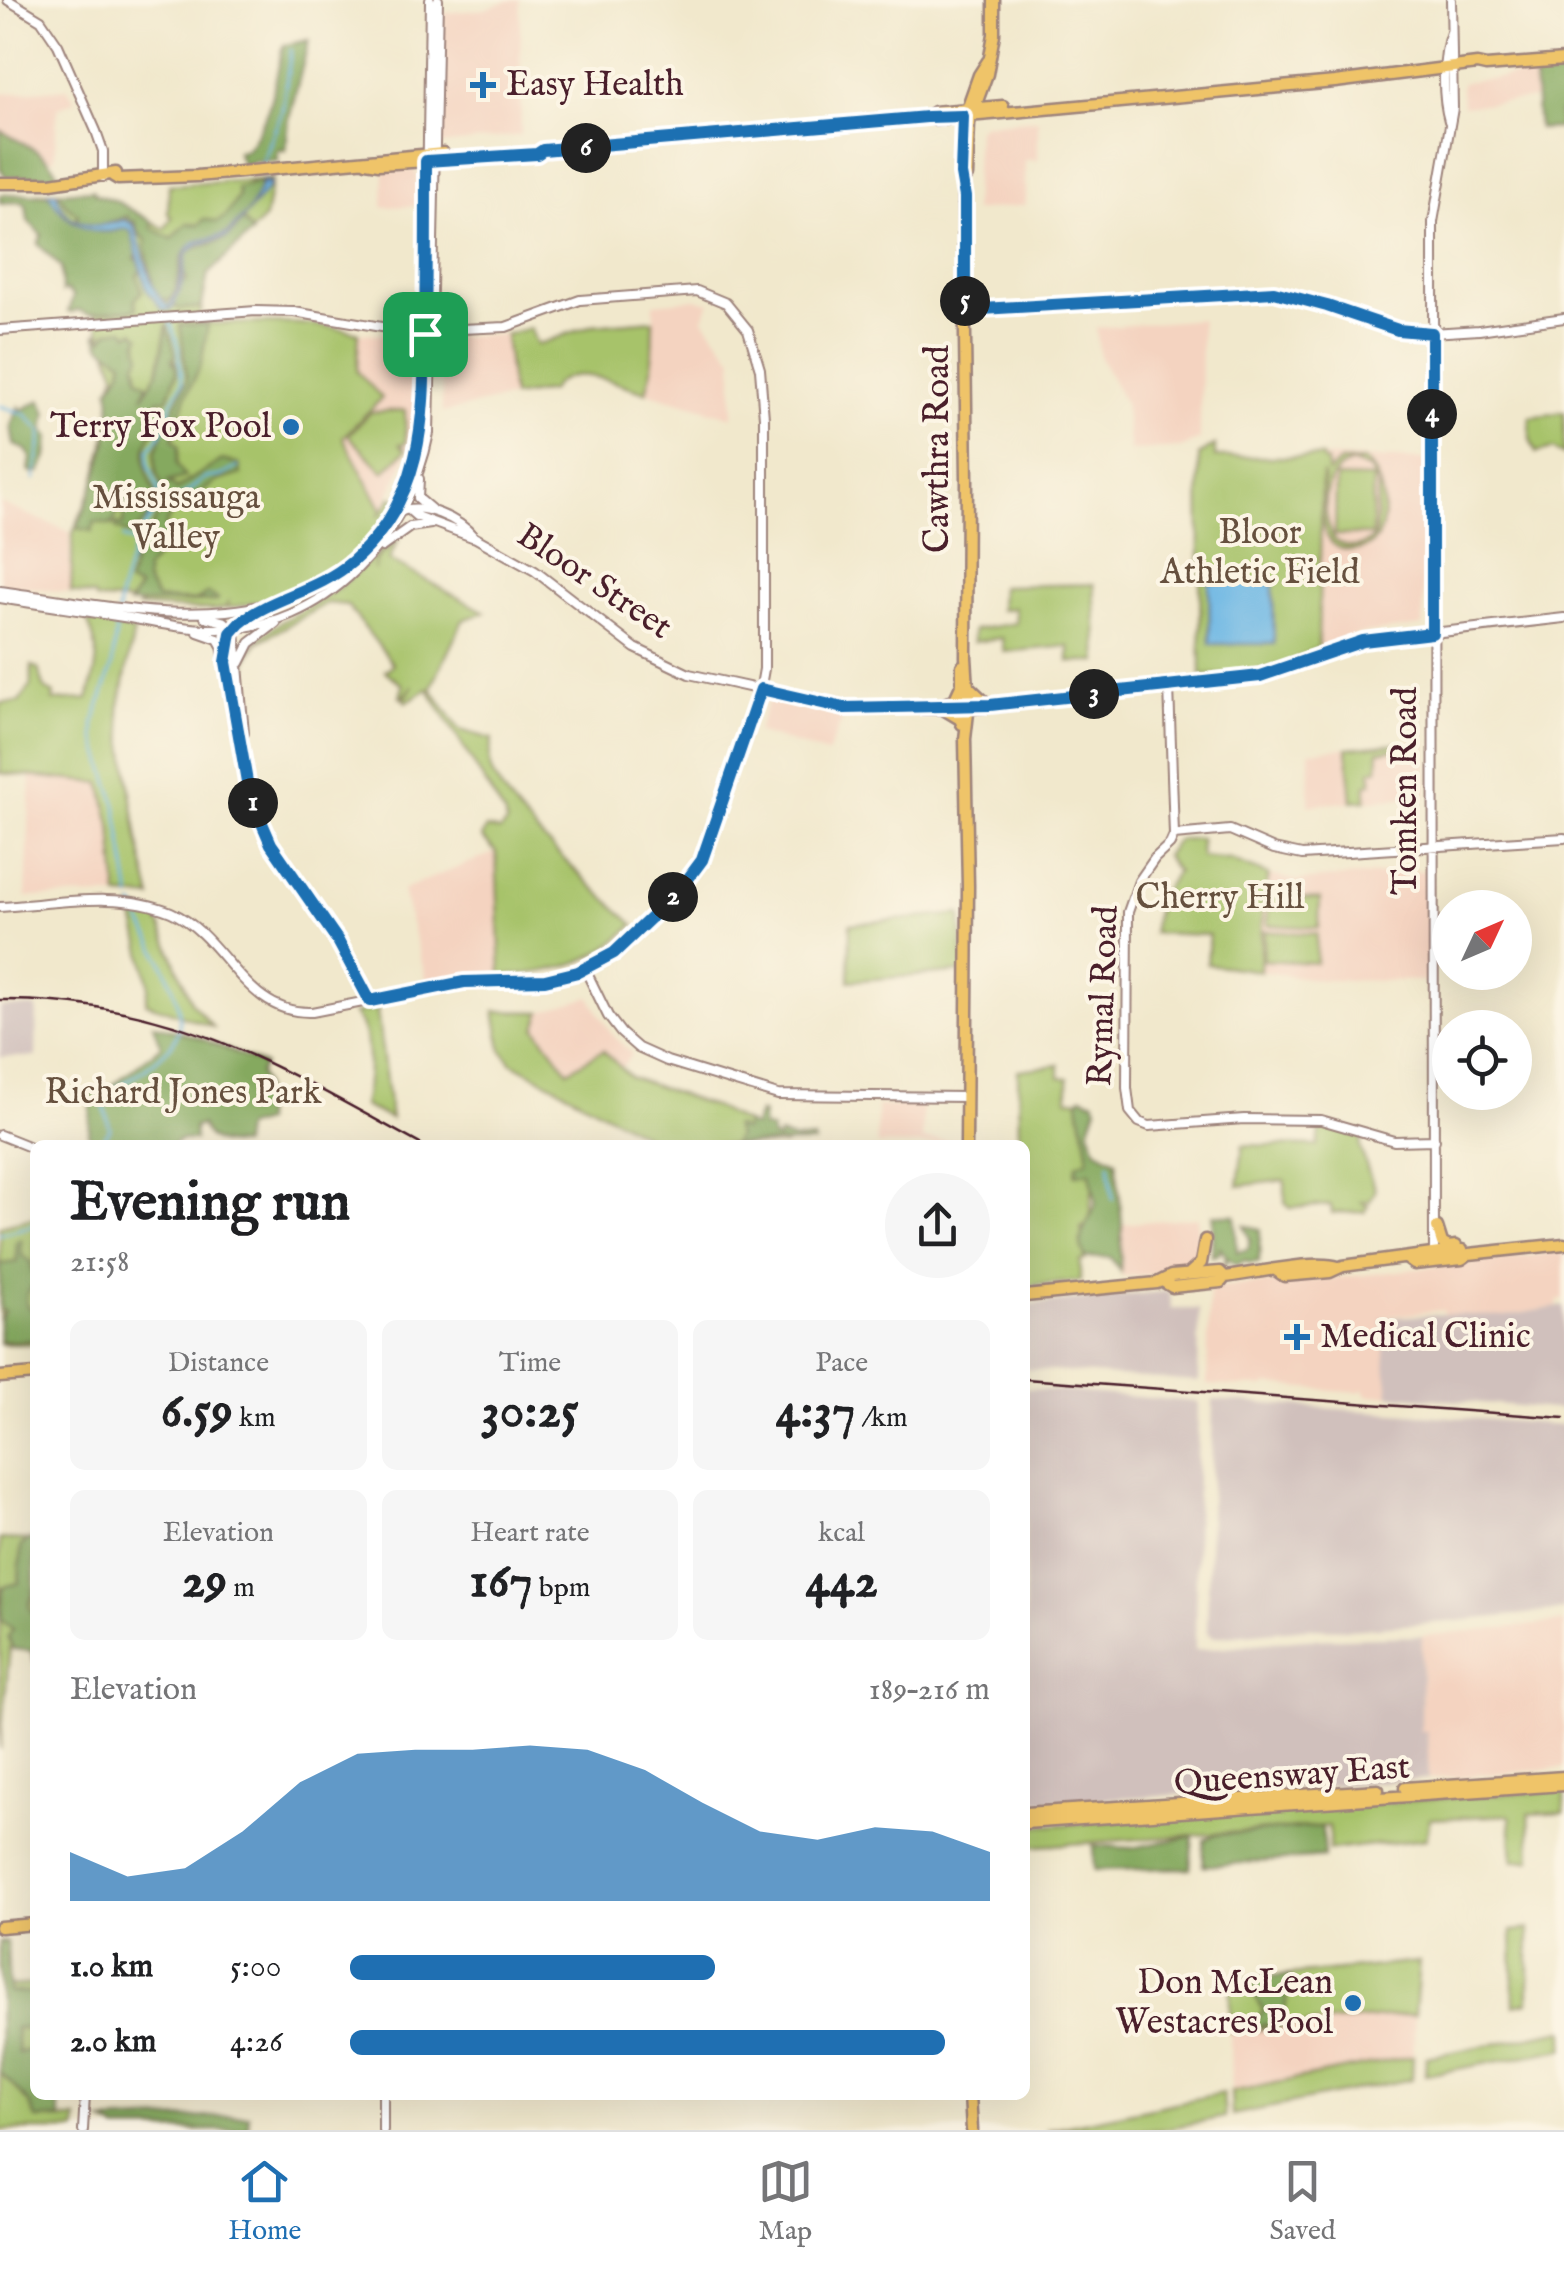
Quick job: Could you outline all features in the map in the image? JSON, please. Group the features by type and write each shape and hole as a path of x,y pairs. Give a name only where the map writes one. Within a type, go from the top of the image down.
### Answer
{"main road":[{"name":"Cawthra Road","path":"966,1140 965,310 961,174 968,112 987,74 994,34 994,0"},
{"path":"0,183 50,183 106,173 201,174 366,162 378,157 543,150 927,117 1003,106 1014,110 1450,70 1477,64 1564,60"},
{"path":"962,724 945,707 965,686 988,704"},
{"name":"Cawthra Road","path":"965,707 962,724 966,739"},
{"path":"1436,1224 1442,1244 1458,1246 1465,1252 1564,1244"},
{"path":"1183,1275 1199,1267 1204,1240"},
{"path":"1164,1282 1172,1287 1278,1271 1284,1276 1330,1272 1338,1266 1406,1258 1414,1264 1436,1258 1462,1259 1465,1252"},
{"path":"1030,1295 1164,1282 1171,1276 1220,1272 1225,1278"},
{"path":"0,1377 30,1374"},
{"name":"Queensway East","path":"1030,1813 1564,1781"},
{"name":"Queensway East","path":"1030,1824 1564,1781"},
{"path":"0,1930 30,1928"},
{"path":"970,2100 972,2130"}],"street":[{"path":"8,0 41,20 54,38 92,120 106,173"},
{"path":"374,552 405,507 419,475 429,434 430,0"},
{"path":"430,157 438,0"},
{"name":"Tomken Road","path":"1436,1258 1433,215 1453,108 1451,0"},
{"path":"0,330 281,311 386,326 418,323 439,330 506,327 580,300 682,291 714,295 737,313 756,355 764,418 761,689 697,870 614,953 585,969 545,980 464,982 312,1012 278,1007 249,987 203,933 172,913 123,901 0,907"},
{"path":"965,310 1274,292 1398,330 1432,333 1564,318"},
{"path":"385,524 404,490 423,426 428,327"},
{"path":"419,475 418,498 439,514"},
{"path":"404,490 405,507"},
{"path":"405,507 439,514"},
{"path":"226,662 233,629 246,618 340,571 405,507"},
{"name":"Bloor Street","path":"405,507 416,516 474,537 535,571 651,657 692,675 844,708 965,707 1260,676 1363,641 1564,618"},
{"name":"Bloor Street","path":"439,514 474,537"},
{"path":"239,668 250,643 333,590 374,552 410,527 441,525"},
{"path":"0,595 126,613 218,639 226,662 249,793 259,821 338,941 367,1001"},
{"path":"126,613 230,611 283,601"},
{"path":"174,613 217,619 233,629 245,744 259,821"},
{"path":"180,626 233,629 292,613"},
{"path":"1169,686 1174,835 1230,830 1302,855 1564,838"},
{"name":"Rymal Road","path":"1174,835 1139,881 1128,912 1126,1088 1133,1116 1154,1127 1248,1119 1321,1120 1390,1138 1435,1138"},
{"path":"585,969 620,1033 645,1052 668,1061 778,1095 967,1097"},
{"path":"0,1134 30,1146"},
{"path":"83,2130 86,2100"},
{"path":"383,2100 383,2130"}],"shaded area":[{"path":"520,0 521,135 442,145 438,140 444,13 485,9"},
{"path":"1532,74 1534,99 1462,106 1464,82"},
{"path":"67,88 75,101 57,108 55,160 28,149 0,130 0,94"},
{"path":"1038,119 1038,160 1025,160 1025,205 973,211 977,129 984,124"},
{"path":"413,170 417,174 417,206 383,207 384,171"},
{"path":"695,299 710,302 703,318 733,358 733,417 646,392 652,369 654,303"},
{"path":"1201,319 1200,440 1181,448 1130,451 1124,402 1100,358 1096,328"},
{"path":"359,333 418,337 417,415 403,464 382,510 343,436 382,398 357,371"},
{"path":"505,335 512,397 442,413 442,341 447,336"},
{"path":"1322,457 1425,460 1423,626 1358,634 1318,647"},
{"path":"0,503 70,532 70,593 0,583"},
{"path":"768,701 844,716 827,754 757,732"},
{"path":"1426,740 1426,796 1309,805 1310,751"},
{"path":"31,774 101,783 112,830 118,896 26,897"},
{"path":"496,852 501,975 458,975 427,982 402,890"},
{"path":"1427,870 1429,981 1321,980 1260,971 1263,902 1269,875 1298,881"},
{"path":"590,997 610,1032 632,1054 591,1106 511,1062 502,1050 495,1011 541,1012"},
{"path":"0,1007 37,1007 36,1057 0,1057"},
{"path":"877,1106 922,1106 923,1140 877,1140"},
{"path":"1197,1217 1198,1264 1189,1271 1121,1277 1122,1224"},
{"path":"1564,1252 1564,1300 1558,1300 1557,1307 1506,1316 1444,1314 1442,1310 1382,1317 1389,1395 1368,1396 1363,1389 1360,1392 1207,1385 1209,1293 1214,1287 1329,1279"},
{"path":"1170,1291 1171,1309 1199,1309 1198,1382 1030,1369 1030,1305"},
{"path":"1564,1306 1564,1410 1389,1395 1381,1318 1506,1316"},
{"path":"1030,1388 1198,1402 1195,1650 1303,1639 1422,1636 1421,1731 1427,1731 1429,1779 1030,1802"},
{"path":"1213,1400 1564,1425 1564,1610 1213,1637 1207,1632"},
{"path":"1564,1622 1564,1768 1429,1779 1427,1732 1421,1731 1422,1636"},
{"path":"1415,2014 1413,2056 1231,2092 1230,2032"}],"green space":[{"path":"309,40 289,119 286,150 278,150 277,161 255,161 243,166 237,152 246,150 260,127 282,49"},
{"path":"1564,74 1560,128 1538,129 1534,76"},
{"path":"0,130 42,155 58,176 6,177 0,168"},
{"name":"Mississauga Valley","path":"272,179 265,218 208,274 199,323 299,324 359,333 357,371 382,398 343,437 382,510 378,517 392,497 398,499 382,524 346,561 305,587 282,595 228,608 228,603 225,608 214,610 138,607 145,602 97,600 71,592 73,533 95,482 113,405 109,389 116,374 78,268 37,199 38,193 105,200 165,229 172,217 168,214 169,185"},
{"path":"261,181 252,205 235,227 186,251 176,288 168,301 155,296 147,241 138,232 135,221 130,222 128,216 103,225 83,223 76,220 78,214 58,192 93,190 151,221 152,228 172,239 187,223 199,225 204,219 217,222 239,196 237,188"},
{"path":"0,195 50,195 72,221 91,230 131,231 138,252 135,259 144,268 137,275 142,291 135,300 137,309 68,312 73,296 66,290 62,292 61,267 38,244 42,235 28,221 26,205 0,203"},
{"path":"243,220 252,233 208,274 200,308 179,309 173,304 187,280 187,253 228,238"},
{"path":"653,320 652,369 646,392 581,376 569,377 550,391 512,397 505,335 530,328 537,345 592,325"},
{"path":"167,324 177,372 168,399 158,400 165,407 146,450 156,501 153,511 130,535 116,528 116,524 123,525 126,496 112,525 95,522 92,531 77,528 107,440 109,389 123,361 100,345 96,334 102,340 109,331 124,329 140,336 141,356 136,362 139,378 148,384 143,397 158,371"},
{"path":"180,324 208,325 201,364 186,396 173,440 179,446 177,464 185,477 168,482 177,489 222,460 239,464 241,474 217,481 172,513 161,553 146,569 146,581 157,599 196,601 208,593 218,599 216,601 129,604 139,588 128,584 138,543 152,527 161,507 162,486 156,472 155,452 187,379"},
{"path":"41,400 47,413 47,457 40,472 33,474 29,471 31,457 25,449 14,445 11,426 19,406 21,410"},
{"path":"405,410 406,443 400,444 406,450 384,472 348,435 371,412"},
{"path":"1564,412 1564,455 1553,449 1536,453 1530,439 1530,417"},
{"name":"Bloor Athletic Field","path":"1215,445 1215,457 1322,457 1328,473 1340,462 1364,461 1371,467 1380,486 1384,509 1381,530 1371,544 1350,551 1336,546 1326,534 1322,473 1318,647 1289,662 1261,670 1201,676 1199,455","holes":["1353,463 1369,469 1378,486 1375,535 1361,546 1346,546 1335,540 1327,519 1330,483 1343,467"]},
{"path":"1336,477 1373,478 1372,535 1335,535"},
{"path":"396,536 375,558 374,570 377,558 399,539 389,560 485,612 463,620 431,688 460,730 492,739 492,772 521,814 634,925 605,949 573,964 501,975 496,852 482,838 486,828 500,831 507,824 504,814 428,689 406,702 413,685 400,697 403,685 385,671 393,664 347,605 327,603 257,643 247,659 246,682 242,681 245,663 252,648 261,637 340,586"},
{"path":"1094,584 1098,662 1069,662 1069,646 1004,652 1002,638 973,642 973,630 1016,623 1014,608 1000,610 1001,586"},
{"path":"87,620 134,631 119,710 138,839 152,898 118,896 112,830 101,783 0,773 0,703 19,702 30,687 32,666 38,669 45,689 54,694 53,701 88,699 96,659"},
{"path":"1399,743 1400,749 1379,751 1378,769 1371,770 1372,783 1366,784 1366,800 1352,801 1347,748"},
{"name":"Cherry Hill","path":"1200,838 1201,857 1230,860 1269,875 1263,902 1260,971 1207,964 1209,935 1152,933 1159,896 1177,872 1165,856 1177,840"},
{"path":"1268,896 1320,899 1319,928 1267,925"},
{"path":"132,908 156,914 192,1003 213,1027 146,1003 149,984"},
{"path":"961,914 964,972 849,981 850,924"},
{"path":"1265,931 1317,934 1316,963 1263,960"},
{"path":"378,1008 391,1119 363,1106 367,1046 354,1014"},
{"path":"495,1011 541,1012 536,1028 568,1071 603,1050 630,1077 714,1107 777,1140 654,1140 511,1062 502,1050"},
{"name":"Richard Jones Park","path":"153,1024 198,1037 264,1065 259,1073 264,1087 263,1122 244,1128 243,1140 213,1140 201,1125 194,1127 195,1140 88,1140 92,1093 108,1089 161,1046"},
{"path":"1059,1065 1059,1077 1068,1078 1068,1099 1082,1099 1094,1168 1089,1227 1081,1227 1085,1260 1080,1261 1080,1281 1030,1286 1030,1140 1019,1140 1018,1070"},
{"path":"1082,1096 1094,1101 1097,1107 1089,1130 1096,1149 1116,1160 1122,1224 1120,1271 1110,1257 1086,1258 1082,1250 1081,1237 1095,1201 1090,1172 1076,1174 1077,1164 1088,1159 1079,1106"},
{"path":"759,1113 763,1114 762,1127 772,1130 771,1137 778,1140 735,1140 734,1126 744,1130 746,1123 754,1127"},
{"path":"1321,1124 1362,1136 1360,1147 1375,1191 1370,1201 1362,1202 1368,1206 1365,1212 1332,1213 1331,1205 1290,1208 1285,1202 1285,1180 1238,1186 1243,1145 1318,1146"},
{"path":"1213,1215 1235,1215 1237,1252 1248,1249 1250,1239 1244,1225 1260,1229 1259,1262 1245,1260 1237,1265 1228,1259 1223,1266 1226,1256 1220,1247 1219,1254 1212,1256"},
{"path":"30,1218 30,1344 0,1344 0,1226"},
{"path":"21,1240 22,1256 30,1261 26,1304 30,1308 30,1340 0,1342 4,1311 0,1309 0,1264 17,1262 16,1242"},
{"path":"0,1539 30,1540 30,1642 10,1648 0,1750"},
{"path":"30,1539 30,1651 13,1649 8,1637 13,1629 1,1620 3,1587 19,1583 21,1546"},
{"path":"1564,1790 1564,1812 1529,1814 1531,1860 1513,1861 1510,1815 1430,1819 1426,1839 1329,1850 1329,1826 1030,1847 1030,1827"},
{"path":"1322,1827 1324,1857 1203,1866 1204,1840 1214,1835"},
{"path":"1193,1836 1190,1868 1094,1870 1093,1845 1131,1848"},
{"path":"1529,1929 1529,2002 1514,2005 1512,1931"},
{"path":"0,1942 7,1942 9,1992 30,1994 30,2028 16,2028 18,2053 30,2049 30,2100 58,2100 61,2118 36,2119 30,2104 0,2072"},
{"path":"0,1944 9,1986 30,1984 30,2100 55,2100 54,2119 77,2119 76,2130 0,2130"},
{"path":"1419,1962 1415,2014 1230,2032 1230,1981"},
{"path":"1291,1976 1282,2026 1276,2030 1264,2024 1259,2028 1252,2026 1263,2010 1253,1992 1256,1978"},
{"path":"1564,2030 1564,2049 1425,2075 1426,2057"},
{"path":"1413,2056 1412,2079 1232,2115 1231,2092"},
{"path":"1223,2093 1225,2117 1158,2130 1046,2130"},
{"path":"249,2115 248,2130 117,2130 104,2122"}],"water":[{"path":"264,180 265,184 270,182 269,187 228,237 199,244 187,253 182,285 172,310 163,310 147,290 131,231 90,230 80,226 62,212 48,192 56,192 66,213 82,223 102,225 124,220 133,224 151,281 169,307 179,287 185,252 194,242 227,234 249,211"},
{"path":"1209,582 1273,583 1274,644 1210,644"}],"waterway":[{"path":"261,167 282,111 291,50"},
{"path":"131,898 116,805 94,723 112,666 120,595 135,543 158,506 149,450 164,429 182,383 179,348 170,321"},
{"path":"0,406 25,414 42,432 35,479"},
{"path":"158,506 177,500 205,478 221,476 238,467"},
{"path":"123,538 135,543"},
{"path":"103,1140 110,1129 104,1106 108,1094 154,1062 178,1034 176,997 134,905"},
{"path":"1109,1164 1113,1199"},
{"path":"0,1234 30,1226"}],"railway":[{"path":"0,1000 62,1002 171,1024 270,1064 413,1140"},
{"path":"1030,1379 1564,1418"}],"place":[{"name":"Easy Health","path":"483,85"},
{"name":"Terry Fox Pool","path":"291,427"},
{"name":"Medical Clinic","path":"1297,1337"},
{"name":"Don McLean Westacres Pool","path":"1353,2003"}],"route":[{"path":"963,116 965,310 1274,292 1398,330 1432,333 1432,633 1363,641 1260,676 990,705 844,708 761,689 702,860 688,882 614,953 578,972 545,980 464,982 370,1001 338,941 259,821 249,793 226,662 231,633 240,623 340,571 368,546 394,511 412,472 422,435 425,334 426,161 963,116"}]}
